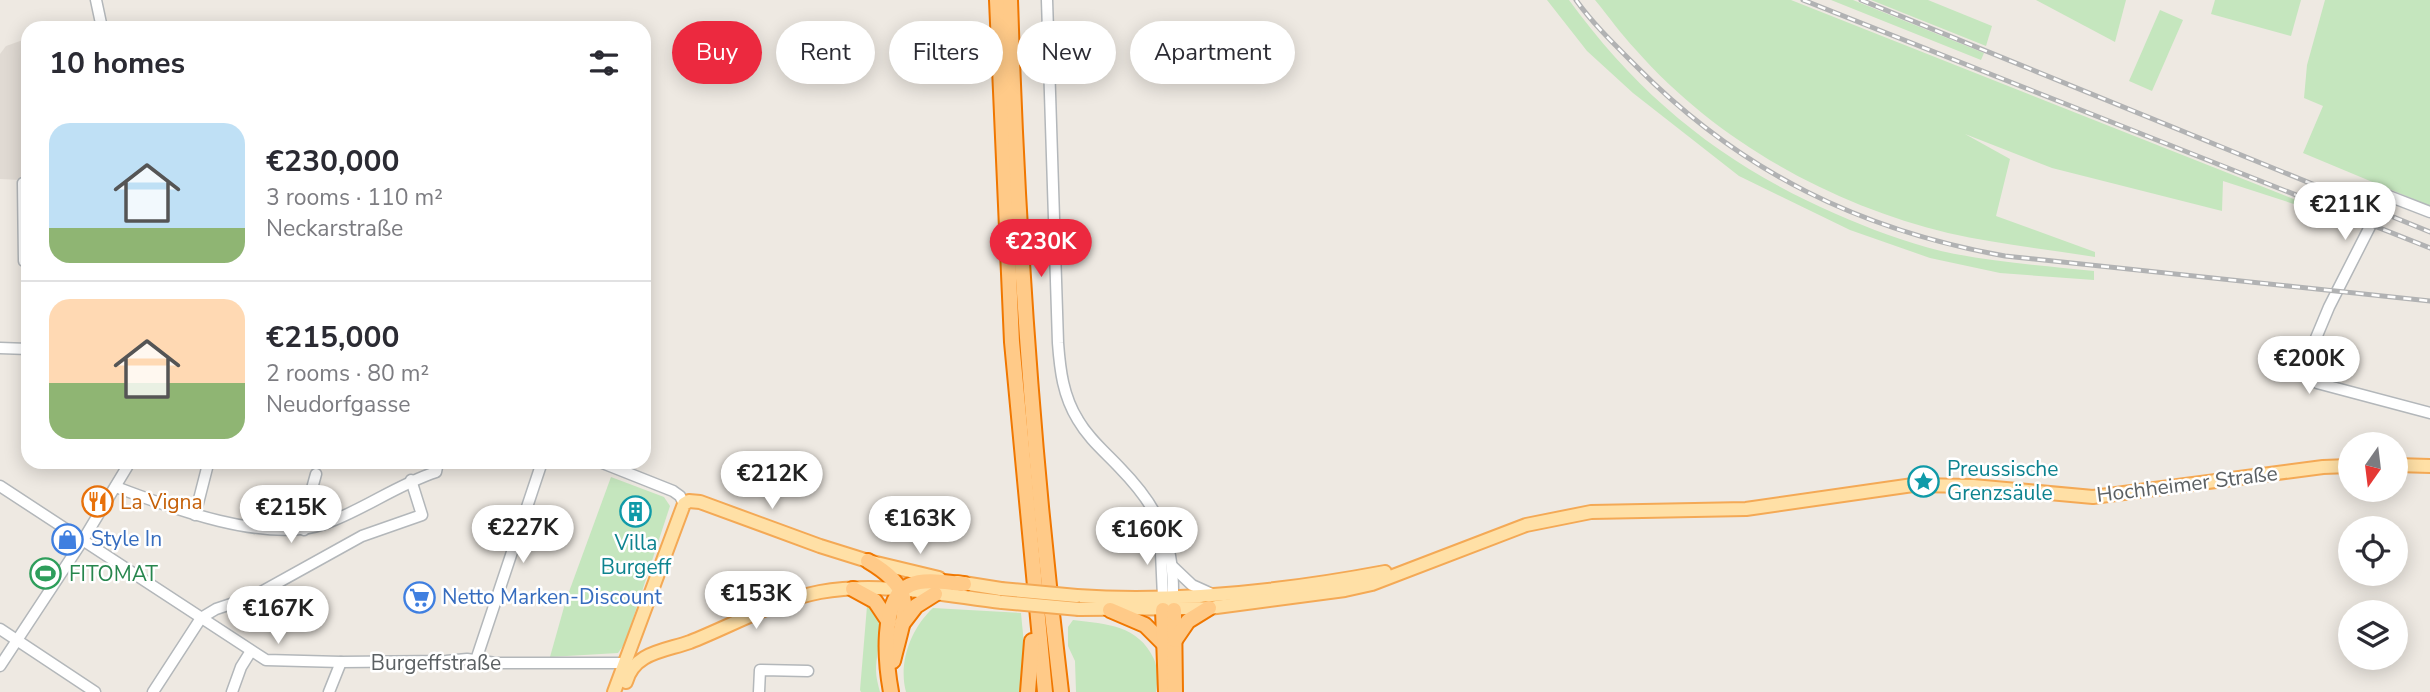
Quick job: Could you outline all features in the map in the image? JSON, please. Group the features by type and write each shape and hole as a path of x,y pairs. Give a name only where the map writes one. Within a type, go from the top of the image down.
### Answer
{"highway":[{"path":"997,0 1033,428 1061,692"},
{"path":"1010,0 1006,83 1012,342 1045,692"},
{"path":"868,561 890,575 902,590 904,600 887,663 890,688"},
{"path":"902,590 913,583 964,584"},
{"path":"853,589 875,601 896,623"},
{"path":"896,623 935,594"},
{"path":"1028,692 1035,601"},
{"path":"1169,641 1211,601"},
{"path":"1166,692 1168,603"},
{"path":"1110,610 1145,625 1169,641 1175,692"},
{"path":"1057,659 1066,692"}],"main road":[{"path":"2408,465 2430,466"},
{"name":"Hochheimer Straße","path":"1168,603 1345,590 1372,584 1526,525 1591,512 1746,509 1878,488 1939,485 2093,497 2338,466"},
{"path":"614,692 626,667 684,504 689,501 700,502 868,561 1002,596"},
{"path":"626,667 643,658 717,631 761,610 821,592 853,589 902,590 1078,603 1168,603"},
{"path":"1078,603 1110,610 1168,603"},
{"path":"638,629 637,640 640,646 656,653"},
{"path":"622,692 626,667"}],"street":[{"path":"96,0 100,21"},
{"path":"1047,0 1058,343 1063,384 1071,407 1083,428 1128,477 1157,516 1169,542 1173,567 1168,603"},
{"path":"2430,212 2386,195 2336,293 2311,350 2309,365 2317,383 2430,413"},
{"path":"0,348 21,349"},
{"path":"0,666 126,469"},
{"path":"195,515 207,469"},
{"path":"116,487 195,515 250,526 304,530 326,523 411,480 436,472 437,469"},
{"path":"476,660 540,469"},
{"path":"618,469 673,491 680,496 684,504"},
{"path":"304,530 316,474"},
{"path":"153,692 201,618 216,609 252,597 362,536 422,515 411,480"},
{"name":"Burgeffstraße","path":"0,486 251,651 273,661 476,660 626,667"},
{"path":"1157,516 1168,603"},
{"path":"1173,567 1211,601"},
{"path":"0,629 94,692"},
{"path":"232,692 241,667 251,651"},
{"path":"329,692 341,662"},
{"path":"759,692 760,670 808,671"}],"shaded area":[{"path":"21,41 21,180 0,179 0,54 6,46"}],"green space":[{"path":"1547,0 1569,0 1625,68 1688,126 1721,151 1795,195 1862,225 1928,247 1998,261 2094,271 2094,280 2000,273 1930,258 1850,230 1739,176 1633,93 1587,51"},
{"path":"1595,0 1791,0 2362,226 2223,181 2222,211 2052,168 1965,134 2010,159 1996,216 2095,252 2095,257 1966,237 1904,221 1819,186 1778,165 1739,140 1702,113 1668,83"},
{"path":"1831,0 1853,0 1984,53 1981,60"},
{"path":"1871,0 1928,0 1992,26 1986,46"},
{"path":"2036,0 2126,0 2115,42"},
{"path":"2215,0 2301,0 2291,36 2211,14"},
{"path":"2325,0 2430,0 2430,206 2303,153 2323,106 2304,98 2307,65"},
{"path":"2160,10 2183,20 2152,91 2129,81"},
{"path":"611,477 664,497 670,506 625,643 618,653 550,657 566,600"},
{"path":"867,606 874,612 880,627 876,670 880,692 860,690"},
{"path":"933,608 1021,613 1025,663 1019,692 906,692 904,669 908,647 918,625"},
{"path":"1073,620 1120,628 1139,639 1154,659 1156,692 1076,692 1075,661 1068,646 1068,627"}],"railway":[{"path":"1576,0 1637,67 1718,137 1761,166 1806,191 1901,230 1952,245 2005,256 2430,301"},
{"path":"1803,0 2430,248"},
{"path":"1861,0 2430,232"}],"place":[{"name":"Preussische Grenzsäule","path":"1924,481"},
{"name":"La Vigna","path":"97,502"},
{"name":"Villa Burgeff","path":"636,511"},
{"name":"Style In","path":"68,539"},
{"name":"FITOMAT","path":"46,574"},
{"name":"Netto Marken-Discount","path":"419,597"}]}
